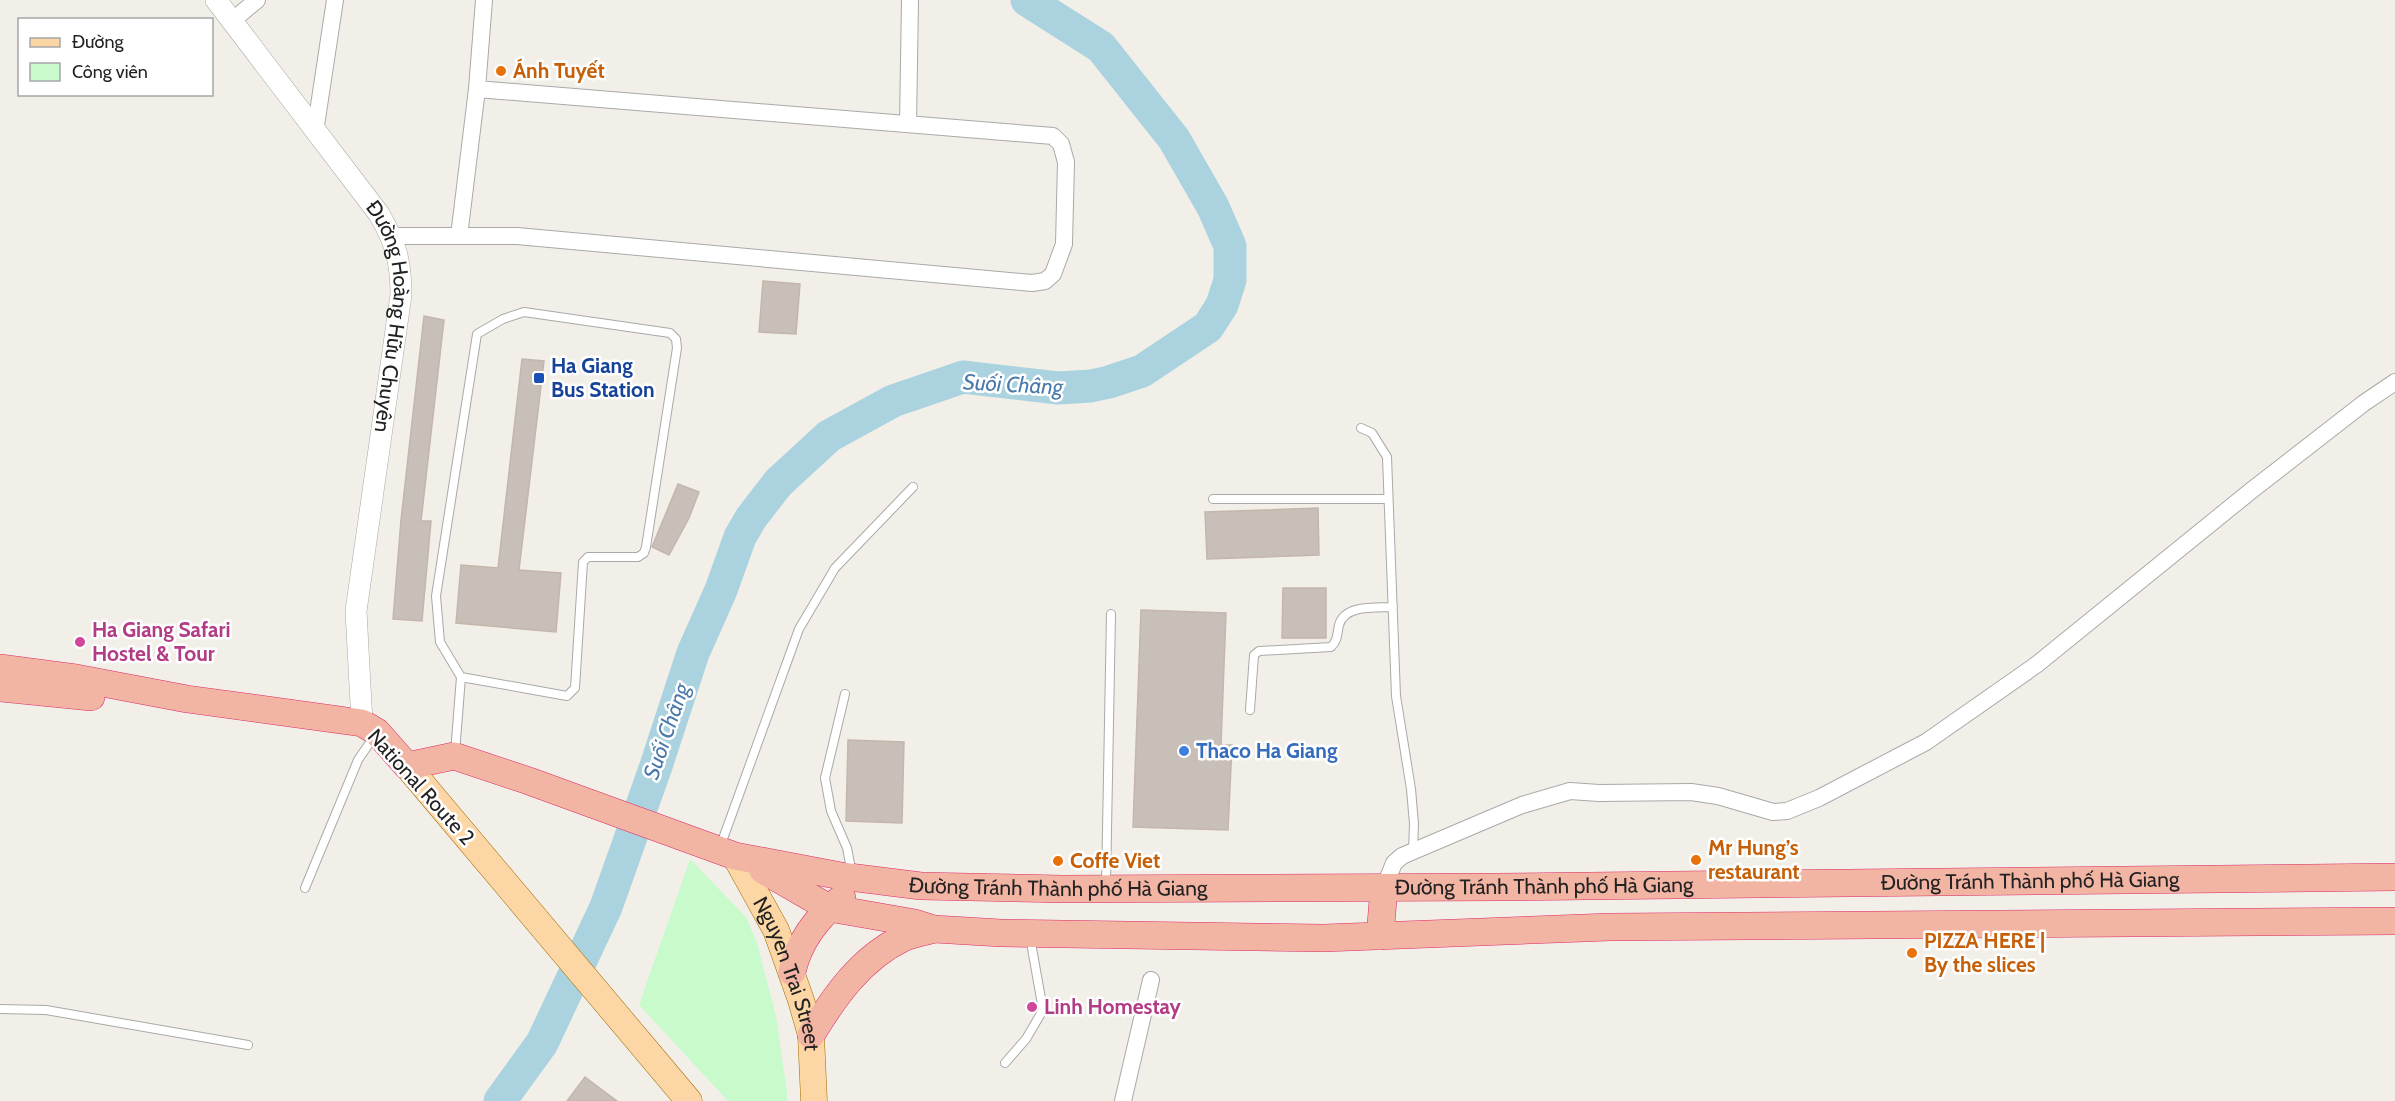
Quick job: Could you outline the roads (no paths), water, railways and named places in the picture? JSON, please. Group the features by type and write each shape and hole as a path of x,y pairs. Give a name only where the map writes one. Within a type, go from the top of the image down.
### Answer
{"highway":[{"name":"National Route 2","path":"0,668 76,678 187,699 369,728 407,766"},
{"name":"National Route 2","path":"0,688 76,696 187,699"},
{"path":"407,766 454,756 721,851 830,908 915,923 934,929"},
{"name":"Đường Tránh Thành phố Hà Giang","path":"721,851 864,880 921,886 1106,889 2395,877"},
{"path":"792,972 805,938 822,914 864,880"},
{"path":"2116,881 2116,922"},
{"path":"1380,936 1384,888"},
{"name":"Đường Tránh Thành phố Hà Giang","path":"934,929 1029,934 1324,938 1610,927 2395,921"},
{"path":"810,1035 851,977 867,962 903,938 934,929"}],"main road":[{"name":"National Route 2","path":"407,766 689,1101"},
{"name":"Nguyen Trai Street","path":"721,851 776,930 792,972 810,1035 814,1101"}],"street":[{"name":"Đường Hoàng Hữu Chuyên","path":"216,0 379,214 392,236 401,270 401,295 356,611 369,728"},
{"path":"232,21 257,0"},
{"path":"315,132 335,0"},
{"path":"459,236 477,89 484,0"},
{"path":"908,124 910,0"},
{"path":"392,236 517,236 1032,283 1046,281 1053,274 1064,244 1066,162 1064,149 1058,139 1053,136 477,89"},
{"path":"1384,888 1394,863 1413,851 1522,805 1570,791 1691,792 1718,796 1773,812 1788,811 1819,798 1926,742 2036,665 2252,490 2364,403 2395,382"},
{"path":"1123,1101 1151,980"}],"lane":[{"path":"454,756 461,677 440,642 436,596 477,334 503,319 524,312 670,333 676,339 677,348 646,547 644,554 638,557 588,557 583,562 575,688 567,696 461,677"},
{"path":"1361,428 1372,434 1387,457 1396,696 1411,789 1413,851"},
{"path":"721,851 799,628 835,568 913,487"},
{"path":"1213,499 1388,499"},
{"path":"1250,710 1254,655 1258,651 1331,646 1337,642 1339,624 1344,615 1353,610 1393,607"},
{"path":"1106,889 1111,615"},
{"path":"845,694 825,778 831,811 864,880"},
{"path":"305,888 369,728"},
{"path":"1005,1063 1026,1039 1043,1010 1029,934"},
{"path":"0,1009 46,1010 248,1045"}],"waterway":[{"name":"Suối Châng","path":"500,1101 542,1043 606,907 693,653 721,590 740,537 751,518 778,483 829,436 893,401 963,377 1058,388 1091,386 1109,382 1142,371 1208,327 1222,305 1230,280 1230,246 1213,207 1174,139 1101,47 1027,0"}],"place":[{"name":"Ánh Tuyết","path":"501,71"},
{"name":"Ha Giang Bus Station","path":"539,378"},
{"name":"Ha Giang Safari Hostel & Tour","path":"80,642"},
{"name":"Thaco Ha Giang","path":"1184,751"},
{"name":"Mr Hung’s restaurant","path":"1696,860"},
{"name":"Coffe Viet","path":"1058,861"},
{"name":"PIZZA HERE | By the slices","path":"1912,953"},
{"name":"Linh Homestay","path":"1032,1007"}]}
